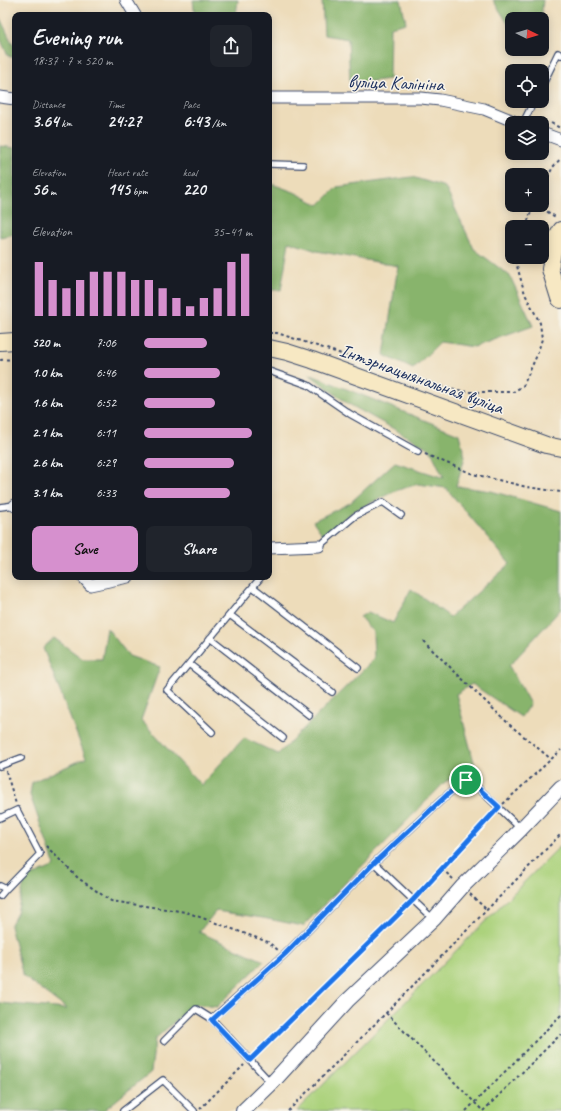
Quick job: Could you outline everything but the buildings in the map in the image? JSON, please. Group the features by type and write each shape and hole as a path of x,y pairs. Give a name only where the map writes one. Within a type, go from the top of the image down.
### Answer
{"main road":[{"path":"561,230 555,241 550,269 559,298 561,300"},
{"path":"0,342 12,342"},
{"name":"Інтэрнацыянальная вуліца","path":"272,349 312,360 546,444 561,448"}],"street":[{"path":"126,0 133,12"},
{"path":"0,97 12,99"},
{"name":"вуліца Калініна","path":"272,98 421,98 440,100 484,109 505,118"},
{"path":"549,136 561,140"},
{"path":"272,548 319,546"},
{"path":"86,580 90,585 114,580"},
{"path":"242,1111 272,1083 347,1001 434,919 462,887 561,787"}],"lane":[{"path":"549,72 558,53 561,55"},
{"path":"272,164 303,165"},
{"path":"272,372 308,385 350,414 418,452"},
{"path":"319,546 355,516 382,502 401,515"},
{"path":"0,507 12,505"},
{"path":"212,732 167,690 259,580"},
{"path":"253,587 358,668"},
{"path":"230,615 332,692"},
{"path":"210,638 309,715"},
{"path":"189,664 283,738"},
{"path":"2,765 21,758"},
{"path":"212,1020 285,954 374,863 448,794 466,780 475,785 521,829"},
{"path":"0,818 17,810 40,854 3,887 0,896"},
{"path":"374,863 434,919"},
{"path":"164,1041 196,1009 212,1020 272,1083"},
{"path":"123,1111 163,1080 194,1111"}],"path":[{"path":"551,123 561,128"},
{"path":"549,175 553,167 561,158"},
{"path":"547,212 561,221"},
{"path":"272,333 277,333 437,385 466,392 513,392 523,386 537,355 542,338 540,323 525,294 516,264"},
{"path":"0,360 12,359"},
{"path":"418,452 473,474 527,488 561,492"},
{"path":"423,641 510,725 551,759"},
{"path":"198,1111 413,900 499,807 561,750"},
{"path":"2,765 17,810"},
{"path":"288,1111 561,834"},
{"path":"41,841 78,878 110,901 186,912 268,942 285,954"},
{"path":"386,1013 483,1111 561,1034"},
{"path":"466,1111 561,1015"}],"green space":[{"path":"193,0 238,0 236,12 195,12"},
{"path":"322,0 401,0 406,23 390,27 389,79 350,84 348,39 324,35"},
{"path":"493,0 543,0 542,12 505,12 505,19"},
{"path":"0,18 12,43 12,57 8,56 0,38"},
{"path":"0,146 12,148 12,235 0,237"},
{"path":"412,177 445,187 474,249 510,276 533,326 474,347 440,342 413,369 384,355 398,266 317,251 289,242 281,290 272,290 272,184 294,192 319,205 337,187"},
{"path":"309,374 459,434 465,457 456,486 491,491 561,511 561,609 509,666 530,704 521,717 472,684 456,694 475,766 445,782 303,926 216,911 199,932 264,961 217,1007 194,1004 155,1039 151,1072 103,1111 0,1111 0,1003 67,1009 23,976 10,926 17,913 25,879 55,866 30,795 32,782 86,758 43,648 54,638 83,659 102,659 107,628 129,656 160,667 141,720 201,785 244,738 278,754 374,659 373,632 360,617 368,612 393,623 411,589 450,617 510,564 446,488 418,484 395,491 354,511 323,535 313,521 350,503 395,462 444,478 430,449 347,403"},
{"path":"561,845 561,1111 297,1111"}],"route":[{"path":"466,780 475,785 499,807 413,900 250,1060 212,1020 285,954 374,863 448,794 466,780"}]}
